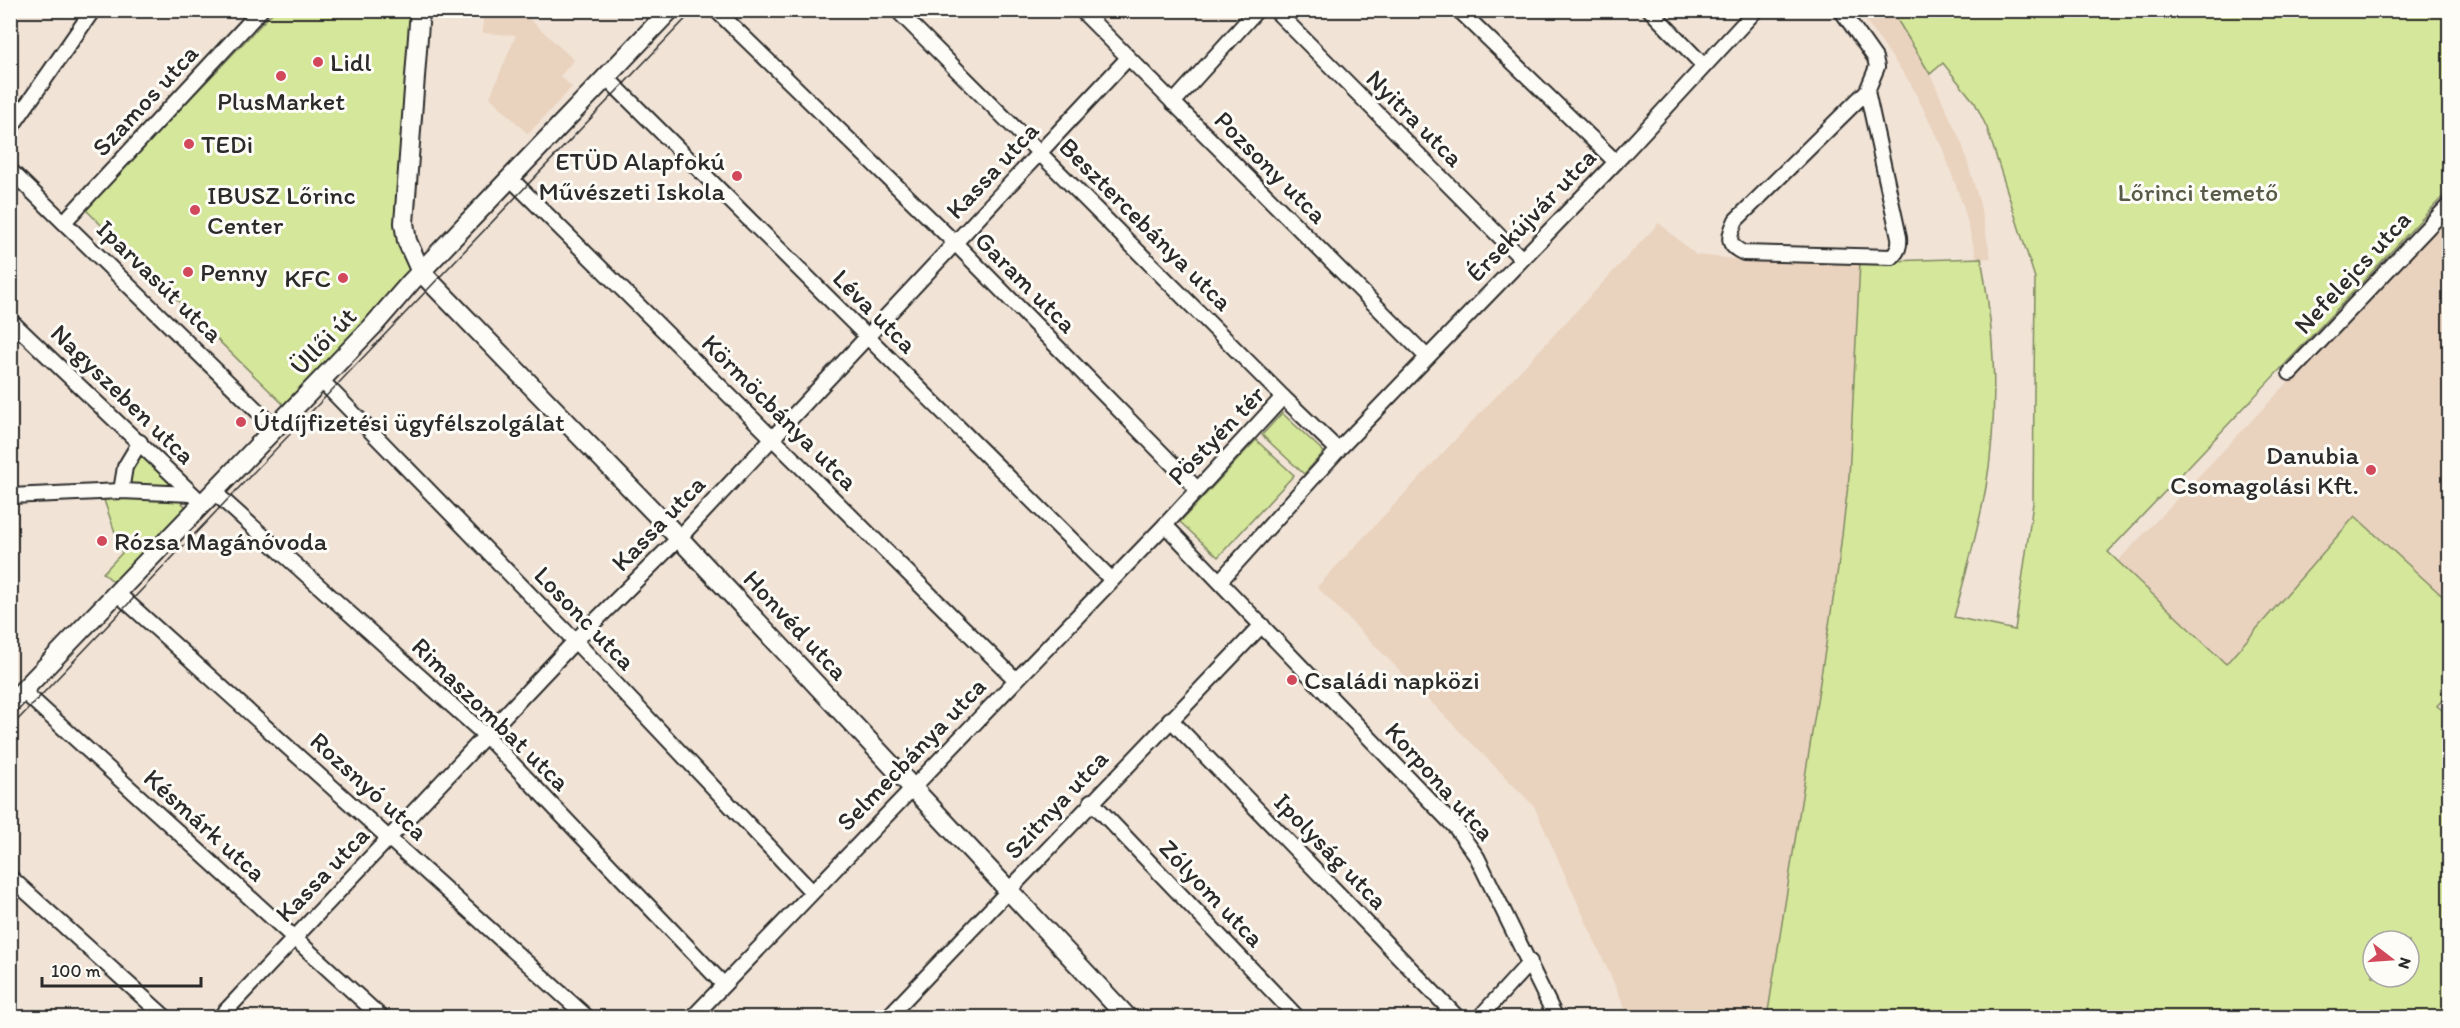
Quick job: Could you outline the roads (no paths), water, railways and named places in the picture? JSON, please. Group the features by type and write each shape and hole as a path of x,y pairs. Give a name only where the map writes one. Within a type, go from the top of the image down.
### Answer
{"street":[{"path":"10,129 93,10"},
{"name":"Szamos utca","path":"64,222 261,10"},
{"name":"Honvéd utca","path":"420,10 405,222 407,241 421,272 679,538 913,786 1124,1016"},
{"name":"Üllői út","path":"17,698 117,593 203,496 275,428 670,10"},
{"name":"Garam utca","path":"716,10 955,243 1197,489"},
{"name":"Besztercebánya utca","path":"897,10 1283,397"},
{"name":"Pozsony utca","path":"1081,10 1427,357"},
{"path":"1173,103 1257,10"},
{"name":"Nyitra utca","path":"1275,10 1521,258"},
{"path":"1459,10 1616,162"},
{"path":"1475,26 1476,10"},
{"path":"1650,10 1703,65"},
{"name":"Érsekújvár utca","path":"1338,450 1616,162 1756,10"},
{"path":"1841,10 1875,58 1877,67 1867,91 1736,220 1730,234 1735,249 1744,253 1892,257 1897,252 1900,244 1899,237 1867,91"},
{"name":"Kassa utca","path":"219,1017 574,641 679,538 771,437 1041,153 1128,58"},
{"name":"Léva utca","path":"606,77 1111,579"},
{"name":"Iparvasút utca","path":"10,170 275,428"},
{"name":"Körmöcbánya utca","path":"510,178 1016,680"},
{"name":"Nefelejcs utca","path":"2290,373 2450,204"},
{"name":"Nagyszeben utca","path":"10,320 140,442 203,496"},
{"name":"Losonc utca","path":"321,380 574,641 812,892"},
{"name":"Pöstyén tér","path":"1165,525 1283,397 1338,450"},
{"path":"121,491 125,467 140,442"},
{"path":"1165,525 1220,581 1338,450"},
{"path":"10,496 121,491 203,496"},
{"name":"Rimaszombat utca","path":"203,496 485,735 723,984"},
{"name":"Selmecbánya utca","path":"692,1017 1165,525"},
{"name":"Korpona utca","path":"1220,581 1462,835 1477,857 1556,1017"},
{"name":"Rozsnyó utca","path":"117,593 588,1017"},
{"name":"Szitnya utca","path":"887,1017 1091,801 1262,625"},
{"name":"Késmárk utca","path":"17,698 382,1017"},
{"name":"Ipolyság utca","path":"1170,719 1458,1017"},
{"name":"Zólyom utca","path":"1091,801 1298,1017"},
{"path":"10,876 166,1017"},
{"path":"1479,1017 1530,962"}],"tram line":[{"path":"10,728 694,10"}],"place":[{"name":"Lidl","path":"318,62"},
{"name":"PlusMarket","path":"281,76"},
{"name":"TEDi","path":"189,144"},
{"name":"ETÜD Alapfokú Művészeti Iskola","path":"737,176"},
{"name":"IBUSZ Lőrinc Center","path":"195,210"},
{"name":"Penny","path":"188,272"},
{"name":"KFC","path":"343,278"},
{"name":"Útdíjfizetési ügyfélszolgálat","path":"241,422"},
{"name":"Danubia Csomagolási Kft.","path":"2371,470"},
{"name":"Rózsa Magánóvoda","path":"102,541"},
{"name":"Családi napközi","path":"1292,680"}],"park label":[{"name":"Lőrinci temető","path":"2198,192"}]}
